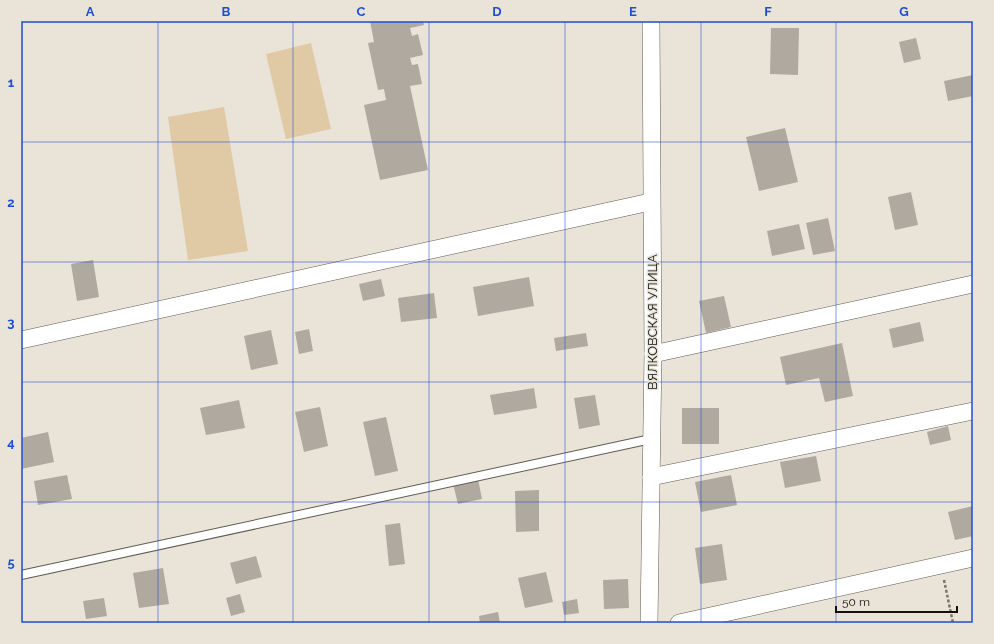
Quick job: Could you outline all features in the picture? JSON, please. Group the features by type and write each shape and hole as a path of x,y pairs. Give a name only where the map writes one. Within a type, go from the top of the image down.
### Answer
{"street":[{"name":"ВЯЛКОВСКАЯ УЛИЦА","path":"649,623 653,354 650,202 652,134 651,21"},
{"path":"21,340 650,202"},
{"path":"653,354 973,284"},
{"path":"651,477 973,411"},
{"path":"679,623 973,558"}],"lane":[{"path":"21,575 651,439"}],"path":[{"path":"941,565 953,623"}],"shaded area":[{"path":"311,43 331,129 286,139 266,54"},
{"path":"224,107 248,251 188,260 168,117"}],"building":[{"path":"370,21 423,21 424,25 410,28 412,36 418,34 423,55 410,58 412,65 418,64 422,84 410,86 428,170 380,180 364,105 386,100 384,89 378,90 368,43 374,42"},
{"path":"771,28 799,28 798,75 770,74"},
{"path":"916,38 921,59 904,63 899,42"},
{"path":"973,75 973,96 948,101 944,81"},
{"path":"785,128 798,182 759,191 746,137"},
{"path":"911,192 918,225 895,230 888,197"},
{"path":"828,218 835,251 813,255 806,223"},
{"path":"799,224 805,249 772,256 767,231"},
{"path":"93,260 99,297 77,301 71,264"},
{"path":"529,277 534,306 478,316 473,287"},
{"path":"381,279 385,296 363,301 359,284"},
{"path":"434,293 437,318 401,322 398,298"},
{"path":"724,296 731,327 706,333 699,301"},
{"path":"920,322 924,341 893,348 889,329"},
{"path":"309,329 313,351 299,354 295,332"},
{"path":"271,330 278,364 251,370 244,336"},
{"path":"586,333 588,346 556,351 554,338"},
{"path":"842,343 853,396 825,402 819,378 786,385 780,357"},
{"path":"534,388 537,408 494,415 490,395"},
{"path":"595,395 600,425 579,429 574,398"},
{"path":"239,400 245,428 206,435 200,408"},
{"path":"320,407 328,446 304,452 295,412"},
{"path":"682,408 719,408 719,444 682,444"},
{"path":"386,417 398,471 375,476 363,422"},
{"path":"948,426 951,440 930,445 927,432"},
{"path":"48,432 54,462 21,469 21,438"},
{"path":"816,456 821,481 785,488 780,462"},
{"path":"67,475 72,499 38,505 34,481"},
{"path":"731,475 737,505 701,512 695,482"},
{"path":"478,479 482,499 458,504 453,484"},
{"path":"539,490 539,531 516,532 515,491"},
{"path":"973,506 973,536 955,540 948,512"},
{"path":"400,523 405,564 389,566 385,525"},
{"path":"722,544 727,580 700,584 695,548"},
{"path":"256,556 262,577 236,584 230,563"},
{"path":"163,568 169,604 139,608 133,573"},
{"path":"546,572 553,602 525,608 518,578"},
{"path":"628,579 629,608 604,609 603,580"},
{"path":"240,594 245,612 231,616 226,598"},
{"path":"104,598 107,616 86,619 83,601"},
{"path":"577,599 579,613 564,615 562,602"},
{"path":"498,612 500,623 480,623 479,616"}]}
